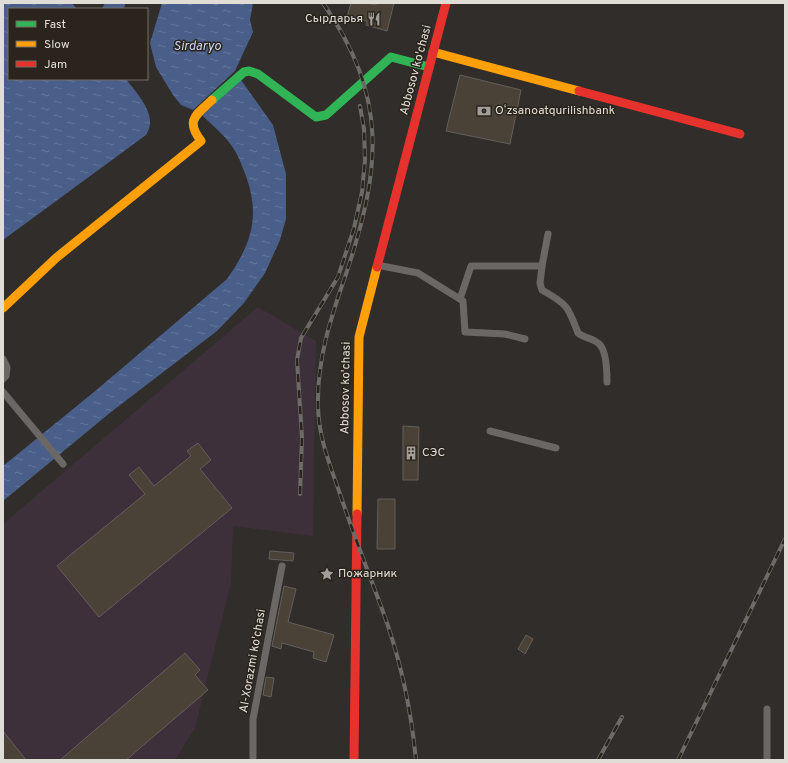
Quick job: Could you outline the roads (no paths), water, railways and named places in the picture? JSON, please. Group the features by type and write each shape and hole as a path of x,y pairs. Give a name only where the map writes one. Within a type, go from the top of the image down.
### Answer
{"street":[{"name":"Abbosov ko'chasi","path":"354,760 359,337 446,3"},
{"path":"433,52 740,134"},
{"path":"3,308 56,258 201,141 191,127 192,121 197,114 244,72 249,71 258,74 316,117 326,115 391,57 429,67"},
{"path":"548,234 540,283 542,290 564,302 568,307 578,333 602,346 606,362 607,382"},
{"path":"377,265 418,273 463,301 465,332 505,334 525,339"},
{"path":"460,299 471,266 542,266"},
{"path":"3,359 7,367 6,376 3,379"},
{"path":"3,392 63,464"},
{"path":"490,431 556,448"},
{"name":"Al-Xorazmi ko'chasi","path":"253,760 253,719 282,566"},
{"path":"767,709 767,760"}],"water":[{"path":"3,3 72,3 76,8 8,8 8,80 127,80 149,113 149,128 146,135 3,240"},
{"name":"Sirdaryo","path":"162,3 253,3 250,20 253,32 235,71 193,110 181,105 156,67 150,43"},
{"path":"241,80 273,125 286,174 286,219 280,240 265,273 244,303 217,331 111,412 3,501 3,466 94,392 227,279 236,266 243,253 252,227 253,214 249,186 239,158 232,146 202,115"}],"waterway":[{"name":"Sirdaryo","path":"111,8 118,3"}],"railway":[{"path":"323,3 344,38 359,71 369,103 372,135 372,167 358,236 330,322 322,355 318,388 320,428 322,439 350,523 394,646 408,702 416,760"},
{"path":"300,494 302,438 297,360 301,338 338,277 354,228 362,192 365,160 364,129 360,106"},
{"path":"678,760 785,539"},
{"path":"598,760 622,717"}],"place":[{"name":"Сырдарья","path":"374,19"},
{"name":"Oʻzsanoatqurilishbank","path":"484,111"},
{"name":"СЭС","path":"411,453"},
{"name":"Пожарник","path":"327,574"}]}
